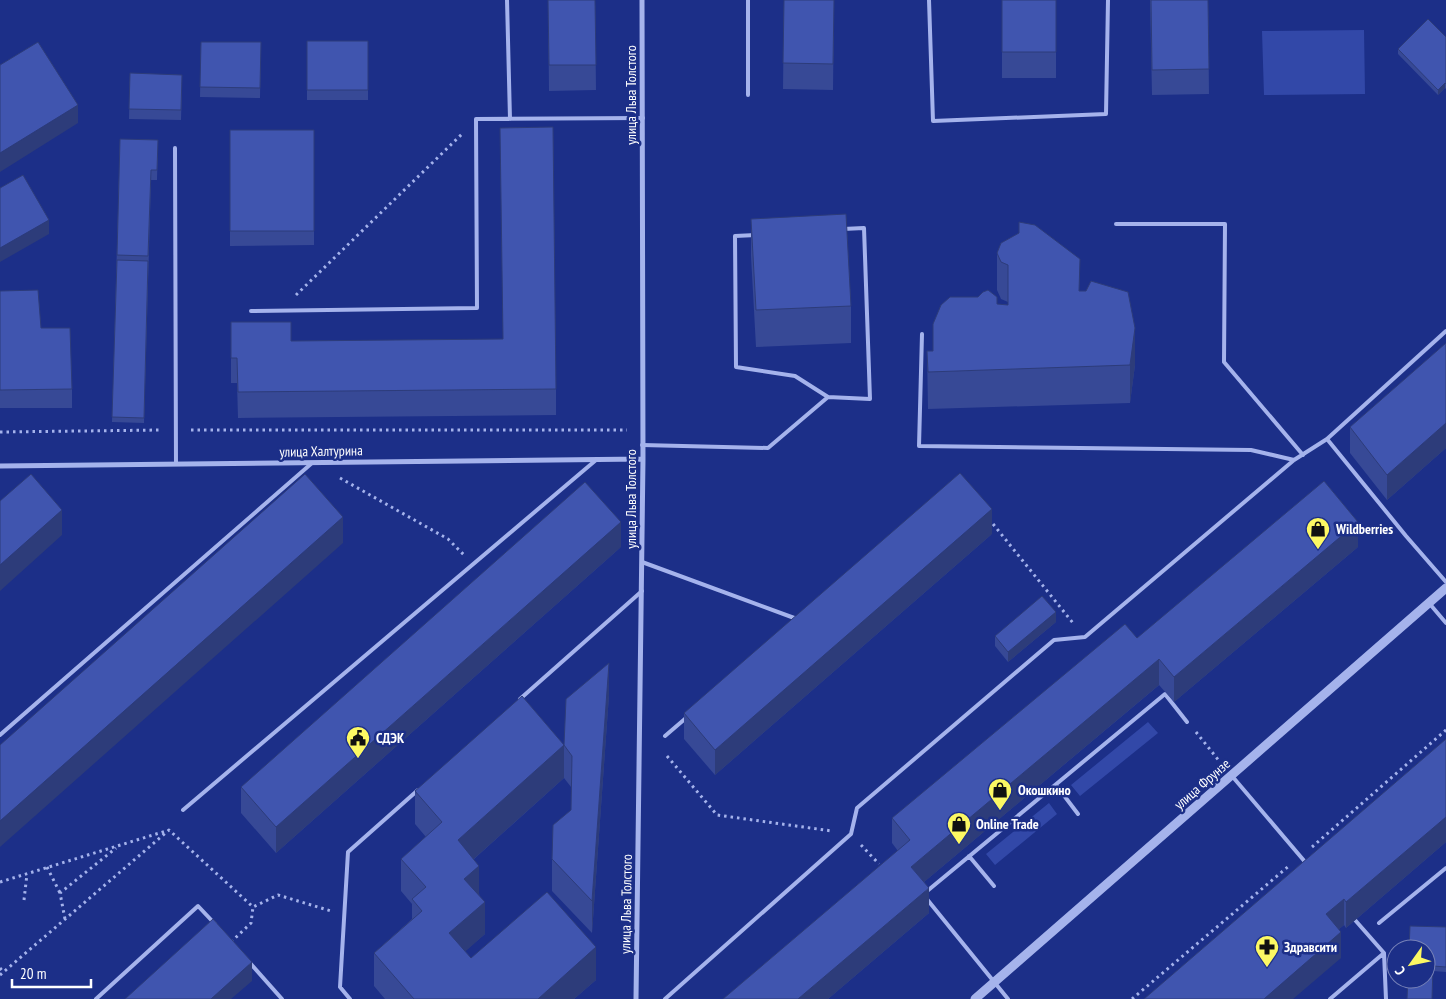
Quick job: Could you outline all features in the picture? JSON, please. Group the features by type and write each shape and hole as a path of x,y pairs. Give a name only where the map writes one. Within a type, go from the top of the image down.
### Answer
{"street":[{"name":"улица Льва Толстого","path":"636,999 643,459 642,0"},
{"name":"улица Халтурина","path":"1,466 643,459"},
{"name":"улица Фрунзе","path":"975,999 1446,588"}],"lane":[{"path":"507,0 510,119"},
{"path":"748,0 748,95"},
{"path":"930,0 933,121 1106,114 1108,0"},
{"path":"251,311 477,308 476,119 643,118"},
{"path":"175,148 176,464"},
{"path":"1116,224 1225,224 1224,362 1303,455"},
{"path":"765,234 735,236 736,367 795,376 828,397 870,399 864,228 834,230"},
{"path":"665,999 851,834 857,808 1054,640 1085,637 1294,460 1327,439 1446,331"},
{"path":"922,334 919,446 1251,450 1294,460"},
{"path":"642,445 768,448 828,397"},
{"path":"1327,439 1446,582"},
{"path":"183,810 596,460"},
{"path":"0,735 312,463"},
{"path":"642,562 798,619 791,626"},
{"path":"517,702 642,591"},
{"path":"1429,603 1446,623"},
{"path":"1008,999 923,895 1165,694 1187,722"},
{"path":"665,736 688,716"},
{"path":"1232,776 1312,870"},
{"path":"1056,785 1078,814"},
{"path":"350,999 340,987 348,852 421,787"},
{"path":"969,856 994,886"},
{"path":"1379,923 1446,868"},
{"path":"96,999 198,906 218,928"},
{"path":"1355,920 1384,952 1386,999"},
{"path":"231,942 282,999"},
{"path":"1330,999 1384,952"}],"path":[{"path":"280,311 476,119"},
{"path":"0,432 643,430"},
{"path":"312,463 448,539 473,564"},
{"path":"988,518 1085,637"},
{"path":"1187,722 1232,776"},
{"path":"1132,999 1301,857 1446,730"},
{"path":"667,756 717,816 851,834 879,864"},
{"path":"170,830 253,906"},
{"path":"0,882 170,830"},
{"path":"0,968 2,974 170,830"},
{"path":"60,893 118,846"},
{"path":"47,867 60,893 65,919"},
{"path":"24,900 26,874"},
{"path":"253,906 278,895 344,914"},
{"path":"231,942 251,923 253,906"}],"shaded area":[{"path":"1364,30 1365,94 1264,95 1262,31"},
{"path":"1148,722 1158,733 1080,796 1071,785"},
{"path":"1049,803 1057,814 995,865 986,854"}],"building":[{"path":"548,0 595,0 596,65 549,65"},
{"path":"784,0 834,0 833,64 783,63"},
{"path":"1002,0 1056,0 1056,52 1002,52"},
{"path":"1151,0 1208,0 1209,69 1152,70"},
{"path":"1428,19 1446,37 1446,84 1438,90 1398,49"},
{"path":"307,41 368,41 368,90 307,90"},
{"path":"38,42 78,105 0,153 0,65"},
{"path":"201,42 261,42 260,88 200,87"},
{"path":"130,73 182,75 181,110 129,109"},
{"path":"553,127 556,389 238,392 237,358 231,358 231,322 291,322 291,341 503,339 500,128"},
{"path":"230,130 314,130 314,231 230,231"},
{"path":"120,139 158,140 157,170 151,170 148,256 117,255"},
{"path":"23,175 49,220 0,248 0,188"},
{"path":"846,214 851,306 756,310 751,219"},
{"path":"1019,222 1035,225 1080,259 1079,291 1086,291 1091,281 1128,292 1135,328 1130,365 928,372 927,351 933,351 933,324 941,305 950,297 978,297 988,290 997,297 997,304 1008,305 1008,265 1001,262 997,253 1001,243 1019,233"},
{"path":"117,260 148,261 144,418 112,417"},
{"path":"38,290 41,328 70,328 72,389 0,390 0,291"},
{"path":"1446,343 1446,423 1387,475 1350,427"},
{"path":"960,473 992,509 715,750 684,713"},
{"path":"31,474 62,510 0,565 0,501"},
{"path":"305,474 343,517 0,821 0,745"},
{"path":"1324,481 1358,522 1174,677 1159,659 911,867 929,888 798,999 723,999 910,840 892,818 1125,624 1137,638"},
{"path":"585,482 621,522 276,827 241,787"},
{"path":"1042,596 1056,612 1008,652 995,636"},
{"path":"609,663 592,901 552,859 553,825 571,810 572,756 564,745 566,699"},
{"path":"522,696 564,745 458,840 479,866 464,879 485,902 449,933 471,958 547,892 596,947 538,999 414,999 374,953 422,911 412,899 426,887 401,859 442,822 415,791"},
{"path":"1446,739 1446,817 1346,902 1344,899 1326,914 1341,932 1264,999 1144,999"},
{"path":"213,919 252,962 211,999 125,999"},
{"path":"1410,926 1446,927 1446,967 1436,966 1436,939 1409,939"},
{"path":"1408,989 1432,989 1432,999 1407,999"}],"place":[{"name":"Wildberries","path":"1318,550"},
{"name":"СДЭК","path":"358,759"},
{"name":"Окошкино","path":"1000,811"},
{"name":"Online Trade","path":"959,845"},
{"name":"Здравсити","path":"1267,968"}]}
